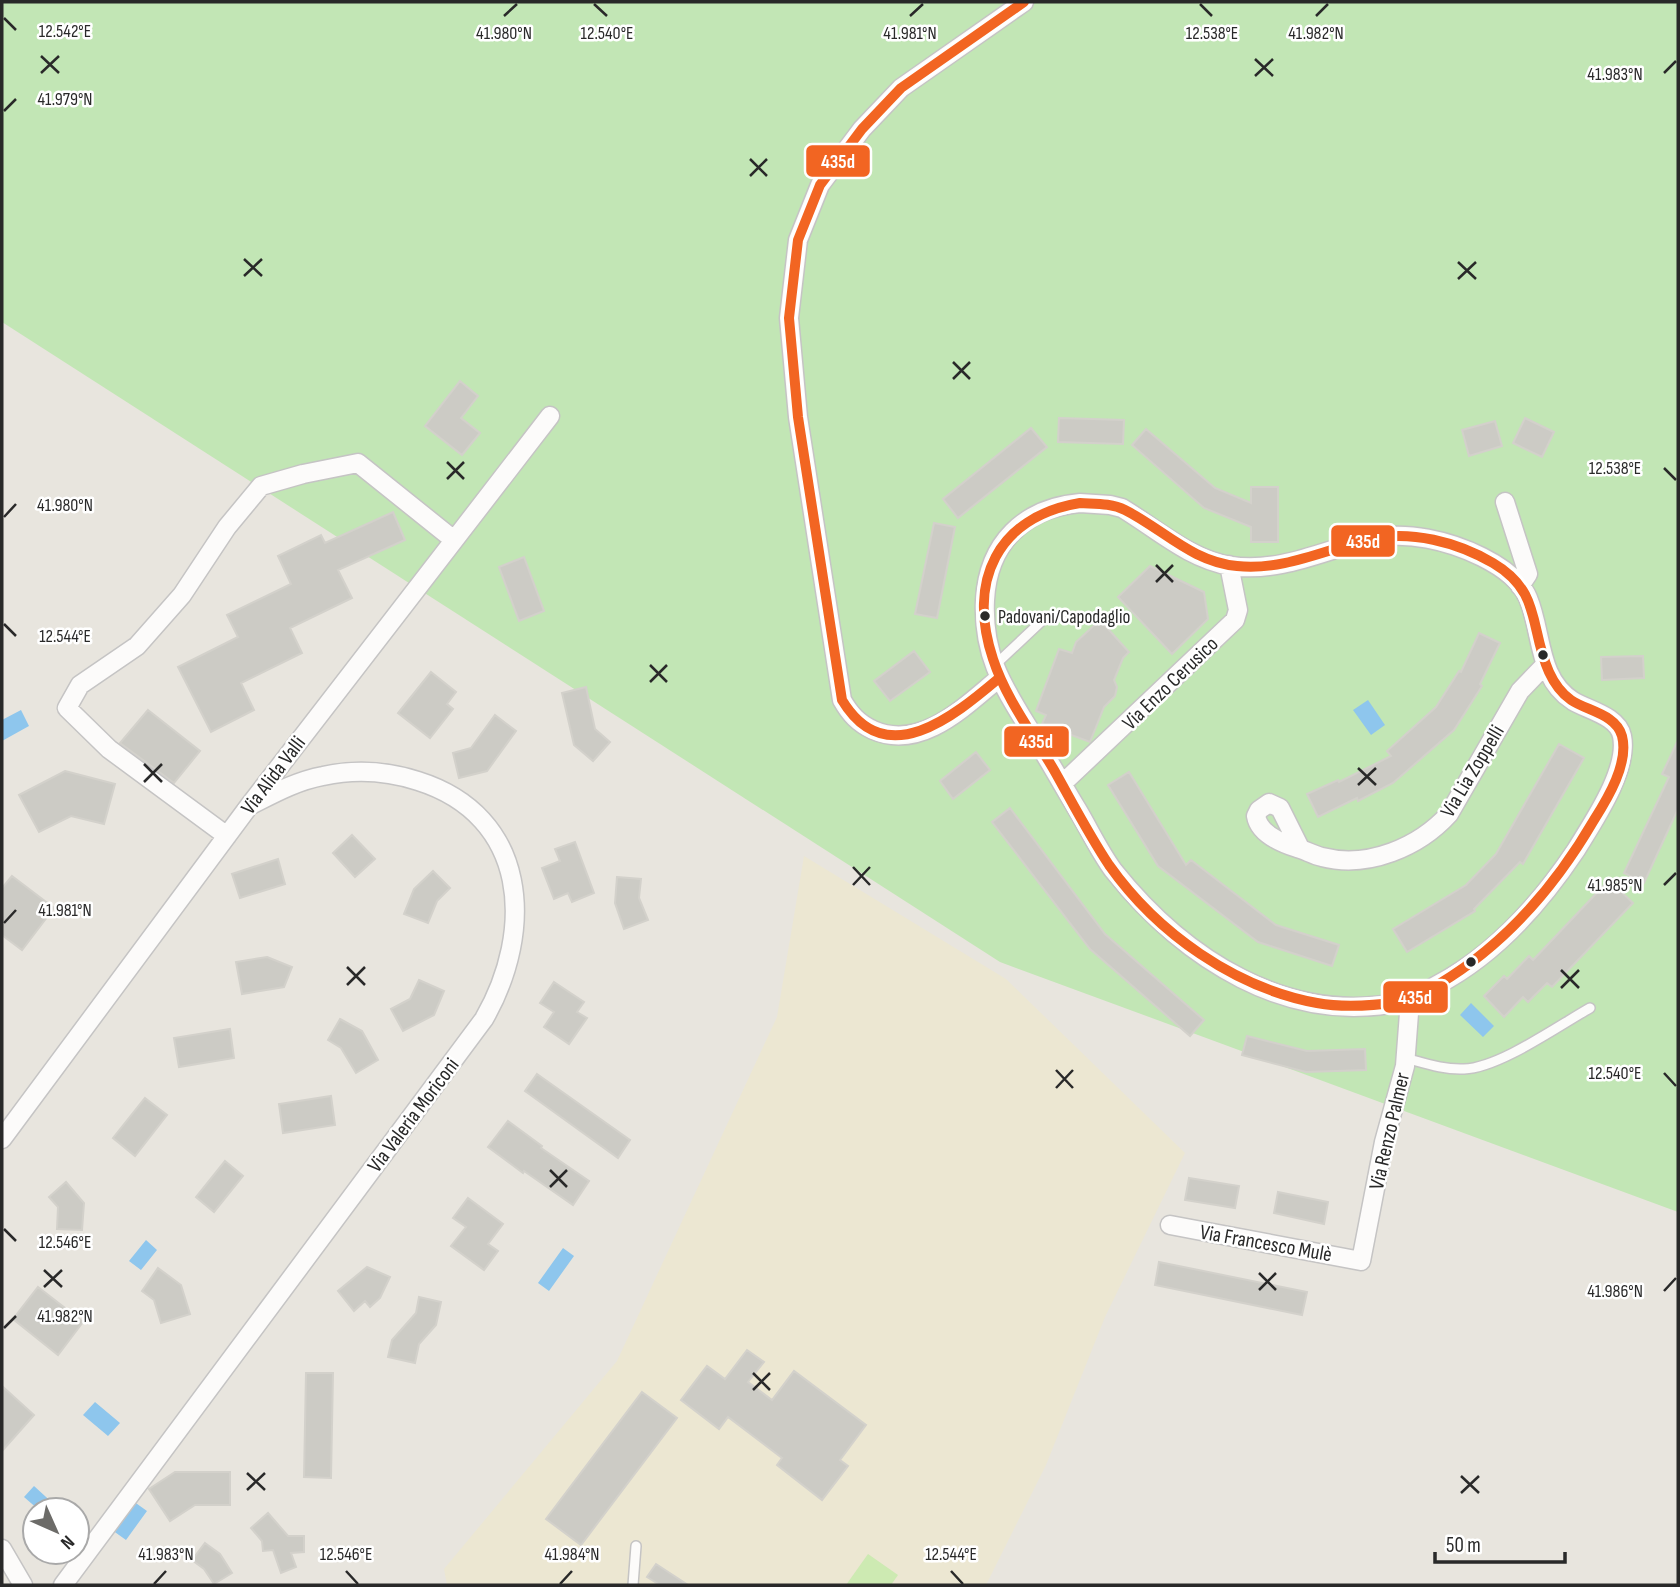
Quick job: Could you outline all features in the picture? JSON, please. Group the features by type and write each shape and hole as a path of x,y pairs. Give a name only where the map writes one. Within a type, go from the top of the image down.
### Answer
{"street":[{"path":"996,672 946,720 920,732 900,736 878,732 855,719 848,711 842,700 798,417 789,318 798,240 820,186 827,176 862,129 901,88 1024,2"},
{"name":"Via Alida Valli","path":"2,1139 249,806 550,416"},
{"path":"227,836 109,749 66,708 80,685 137,646 182,595 227,527 261,485 358,463 454,540"},
{"path":"1505,502 1528,574 1520,586"},
{"path":"1067,504 1110,505 1139,519 1161,536 1188,550 1229,565 1278,565 1371,539 1410,537 1448,544 1482,557 1509,573 1527,594 1547,674 1560,691 1616,724 1622,736 1617,774 1585,835 1558,877 1522,919 1485,955 1450,979 1410,1000 1360,1007 1303,1002 1256,987 1203,956 1158,919 1111,867 996,672 985,622 989,572 1003,543 1024,521 1037,513 1067,504"},
{"name":"Via Enzo Cerusico","path":"1062,784 1236,620 1238,610 1229,565"},
{"name":"Via Lia Zoppelli","path":"1300,848 1322,857 1359,860 1404,848 1434,830 1449,814 1520,691 1545,665"},
{"name":"Via Valeria Moriconi","path":"63,1585 484,1019 502,983 512,950 517,913 507,859 497,837 486,823 469,807 450,795 431,785 390,774 348,772 301,781 249,806"},
{"name":"Via Renzo Palmer","path":"1361,1261 1384,1142 1405,1058 1410,1000"},
{"name":"Via Francesco Mulè","path":"1170,1225 1361,1261"},
{"path":"2,1549 23,1585"}],"lane":[{"path":"996,672 1045,618"},
{"path":"1405,1058 1463,1069 1481,1066 1590,1008"},
{"path":"633,1585 636,1546"}],"shaded area":[{"path":"804,856 1006,979 1185,1153 1105,1317 1046,1465 986,1585 447,1585 444,1569 617,1361 777,1017"}],"green space":[{"path":"2,2 1678,2 1678,1212 1000,962 2,322"},
{"path":"868,1554 898,1575 891,1585 846,1585"}],"water":[{"path":"1368,700 1385,725 1371,735 1353,710"},
{"path":"21,710 29,726 2,741 2,720"},
{"path":"1471,1003 1494,1026 1483,1037 1460,1015"},
{"path":"146,1240 157,1250 141,1270 129,1261"},
{"path":"563,1248 574,1256 549,1291 538,1283"},
{"path":"95,1402 120,1423 108,1436 83,1415"},
{"path":"34,1486 45,1496 25,1496"},
{"path":"133,1501 147,1511 126,1540 112,1530"}],"building":[{"path":"460,381 478,396 461,418 480,433 462,455 425,426"},
{"path":"1059,418 1124,420 1123,444 1058,442"},
{"path":"1525,418 1554,432 1542,457 1513,443"},
{"path":"1495,421 1502,446 1469,456 1462,430"},
{"path":"1031,428 1047,447 958,518 943,499"},
{"path":"1146,429 1215,488 1251,503 1251,487 1278,487 1278,542 1251,542 1251,527 1204,508 1132,445"},
{"path":"393,512 405,540 338,570 352,598 290,628 302,653 241,683 254,710 211,732 178,667 238,637 227,615 291,584 278,556 321,535 325,543"},
{"path":"934,523 955,527 937,618 915,614"},
{"path":"524,557 544,611 519,621 499,567"},
{"path":"1150,566 1204,592 1208,619 1172,654 1118,597"},
{"path":"1100,620 1129,652 1123,658 1114,680 1117,687 1115,696 1104,707 1090,742 1042,724 1046,715 1036,711 1059,649 1072,653 1076,642"},
{"path":"1479,633 1500,643 1480,684 1482,686 1454,730 1393,783 1318,817 1307,794 1338,780 1339,782 1391,756 1387,751 1436,707 1459,671 1461,672"},
{"path":"914,651 930,672 890,701 874,681"},
{"path":"1643,656 1644,678 1602,680 1601,657"},
{"path":"431,672 456,692 447,704 453,709 430,738 398,713"},
{"path":"586,687 595,729 610,742 593,761 574,745 562,693"},
{"path":"148,710 200,751 174,783 120,743"},
{"path":"495,715 516,731 487,771 459,778 453,753 471,748"},
{"path":"1678,740 1678,809 1644,883 1624,873 1669,777 1662,774"},
{"path":"1559,744 1584,758 1523,864 1520,862 1475,911 1407,952 1393,929 1466,885 1496,854"},
{"path":"976,752 990,770 953,799 940,781"},
{"path":"65,771 115,784 104,824 71,816 39,832 19,795"},
{"path":"1129,772 1186,865 1191,860 1276,925 1339,945 1332,966 1258,942 1158,866 1108,785"},
{"path":"1010,808 1105,934 1204,1020 1190,1036 1090,949 992,822"},
{"path":"352,835 375,859 355,877 333,853"},
{"path":"575,842 594,893 572,902 568,893 554,899 542,868 560,861 555,849"},
{"path":"278,859 285,884 240,898 232,874"},
{"path":"433,871 450,888 437,901 428,923 404,914 414,889"},
{"path":"12,876 54,908 22,950 2,935 2,888"},
{"path":"617,877 641,879 639,898 648,920 624,929 615,903"},
{"path":"1609,880 1633,903 1552,987 1547,983 1528,1002 1523,997 1504,1017 1484,996 1504,976 1507,979 1529,956 1533,960"},
{"path":"267,957 292,967 284,987 242,994 236,962"},
{"path":"419,980 444,991 434,1015 403,1031 391,1009 410,999"},
{"path":"554,982 584,1002 577,1012 587,1018 569,1044 544,1027 554,1012 540,1003"},
{"path":"340,1019 362,1031 378,1060 356,1073 341,1048 328,1040"},
{"path":"230,1029 234,1058 179,1067 174,1038"},
{"path":"1247,1036 1307,1051 1365,1049 1366,1070 1306,1072 1242,1055"},
{"path":"537,1074 630,1140 618,1158 525,1091"},
{"path":"331,1096 335,1125 283,1133 279,1104"},
{"path":"145,1098 167,1115 135,1156 113,1138"},
{"path":"508,1121 589,1181 573,1205 488,1147"},
{"path":"225,1161 243,1176 214,1212 196,1197"},
{"path":"1189,1178 1239,1186 1235,1208 1185,1200"},
{"path":"66,1182 84,1203 82,1230 57,1229 58,1207 49,1197"},
{"path":"1278,1192 1328,1202 1324,1224 1274,1213"},
{"path":"468,1198 503,1224 488,1244 498,1251 484,1270 451,1246 466,1227 453,1218"},
{"path":"1159,1262 1307,1292 1302,1315 1155,1285"},
{"path":"367,1267 390,1277 380,1298 370,1307 365,1301 354,1311 338,1291"},
{"path":"158,1268 181,1285 190,1314 161,1323 154,1300 142,1291"},
{"path":"38,1287 83,1322 58,1355 13,1319"},
{"path":"419,1297 441,1302 436,1325 419,1344 415,1363 388,1357 392,1340 416,1313"},
{"path":"747,1350 764,1362 748,1382 772,1400 794,1371 866,1425 840,1460 848,1466 822,1500 777,1465 782,1458 728,1417 719,1429 681,1400 707,1366 725,1379"},
{"path":"306,1373 333,1373 331,1478 304,1477"},
{"path":"2,1386 34,1415 2,1451"},
{"path":"642,1392 677,1418 581,1545 546,1519"},
{"path":"175,1472 230,1472 230,1505 195,1505 170,1521 149,1489"},
{"path":"268,1513 288,1536 304,1536 304,1552 291,1553 296,1567 281,1573 273,1550 263,1551 262,1541 251,1528"},
{"path":"205,1543 220,1554 232,1573 214,1584 204,1569 192,1560"},
{"path":"656,1564 688,1585 660,1585 647,1577"}],"transit line":[{"name":"435d","path":"998,679 941,721 920,731 899,735 879,733 860,722 842,700 798,417 789,318 798,240 820,185 862,129 901,88 1024,2"},
{"name":"435d","path":"1080,503 1120,508 1192,552 1237,566 1254,567 1288,562 1370,539 1401,536 1433,540 1464,549 1509,574 1527,598 1543,656 1556,684 1571,700 1614,723 1622,736 1623,746 1620,769 1605,801 1563,868 1527,912 1486,951 1439,984 1409,999 1368,1005 1327,1005 1286,996 1228,971 1174,935 1128,890 1109,865 1012,702 998,674 986,630 984,604 987,579 996,557 1009,538 1028,522 1051,511 1080,503"}],"place":[{"name":"Padovani/Capodaglio","path":"985,616"}]}
